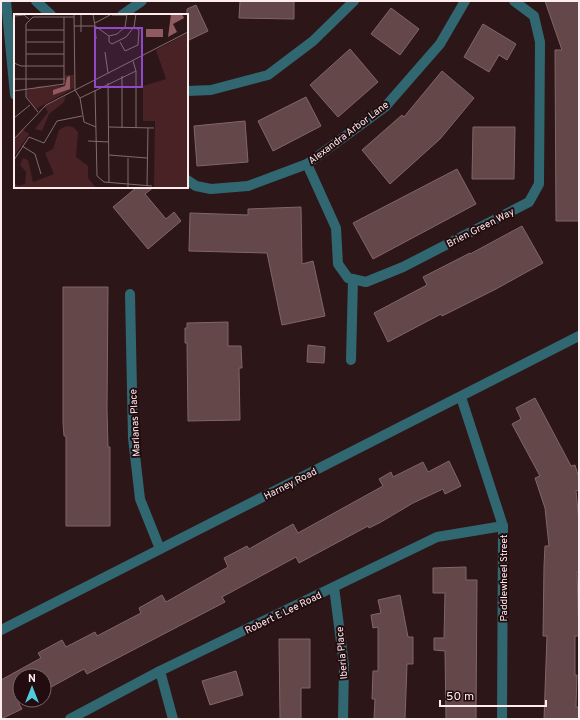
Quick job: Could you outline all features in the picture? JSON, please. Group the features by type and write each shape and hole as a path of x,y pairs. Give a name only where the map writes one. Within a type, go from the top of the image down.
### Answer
{"street":[{"path":"6,1 14,85"},
{"path":"36,1 50,14"},
{"path":"123,14 142,1"},
{"path":"188,91 211,90 268,75 313,41 354,1"},
{"name":"Alexandra Arbor Lane","path":"188,181 196,186 211,189 248,186 307,164 385,107 440,44 465,1"},
{"name":"Brien Green Way","path":"353,279 366,282 402,267 529,202 539,184 540,42 534,16 514,1"},
{"path":"307,164 336,228 338,264 348,278 353,279 351,360"},
{"name":"Marlanas Place","path":"130,294 133,438 140,499 160,549"},
{"name":"Harney Road","path":"1,630 579,336"},
{"name":"Paddlewheel Street","path":"461,397 503,526 502,719"},
{"name":"Robert E Lee Road","path":"70,719 160,671 437,537 503,526"},
{"name":"Iberia Place","path":"334,588 344,665 344,719"},
{"path":"160,671 173,719"}],"building":[{"path":"240,1 294,1 294,19 239,18"},
{"path":"545,1 579,1 579,221 556,221 555,50 562,50"},
{"path":"196,5 208,31 188,41 188,14 187,9"},
{"path":"391,8 419,29 400,55 371,34"},
{"path":"483,24 516,44 507,60 499,55 489,72 464,57"},
{"path":"350,49 378,82 338,117 310,85"},
{"path":"442,71 474,98 440,139 390,184 362,150 402,115 404,117"},
{"path":"306,97 321,126 273,151 258,121"},
{"path":"245,121 248,162 197,166 194,126"},
{"path":"473,127 515,127 514,179 472,179"},
{"path":"457,169 476,204 373,259 353,223"},
{"path":"136,188 153,188 145,194 166,219 174,212 181,221 148,249 113,207"},
{"path":"301,207 302,264 313,261 325,316 282,325 267,253 189,251 190,213 248,215 248,209"},
{"path":"522,226 543,263 496,289 442,316 441,314 388,342 374,313 427,285 423,277"},
{"path":"63,287 108,287 107,409 108,447 110,447 110,526 66,526 66,436 64,436 63,422"},
{"path":"228,322 228,346 241,346 242,368 239,368 240,420 188,421 187,343 185,343 185,328 187,328 187,323"},
{"path":"308,345 325,347 324,363 307,362"},
{"path":"535,398 571,466 575,465 579,478 579,490 576,491 579,522 579,572 577,572 579,636 575,636 575,675 577,675 576,707 579,707 579,719 544,719 547,636 543,636 544,566 545,546 549,546 545,508 535,478 540,476 512,424 521,419 516,408"},
{"path":"449,461 461,486 445,494 443,489 413,503 381,522 369,528 368,526 299,563 296,557 222,597 225,602 87,674 84,669 52,687 52,668 23,668 41,658 38,653 62,640 66,647 95,632 97,636 141,613 139,608 162,595 166,602 228,567 224,558 247,546 249,549 293,524 298,533 383,486 379,479 391,472 393,477 423,462 428,472"},
{"path":"466,567 466,580 477,580 476,719 446,719 445,651 434,650 434,638 444,638 445,593 433,593 433,568"},
{"path":"400,595 408,637 413,637 413,664 407,664 405,719 374,719 375,699 372,699 373,671 378,671 378,627 373,628 371,615 381,613 378,600"},
{"path":"279,639 310,639 310,688 301,688 301,719 280,719"},
{"path":"236,671 243,695 210,705 202,681"},
{"path":"12,674 12,708 22,709 1,719 1,680"}]}
